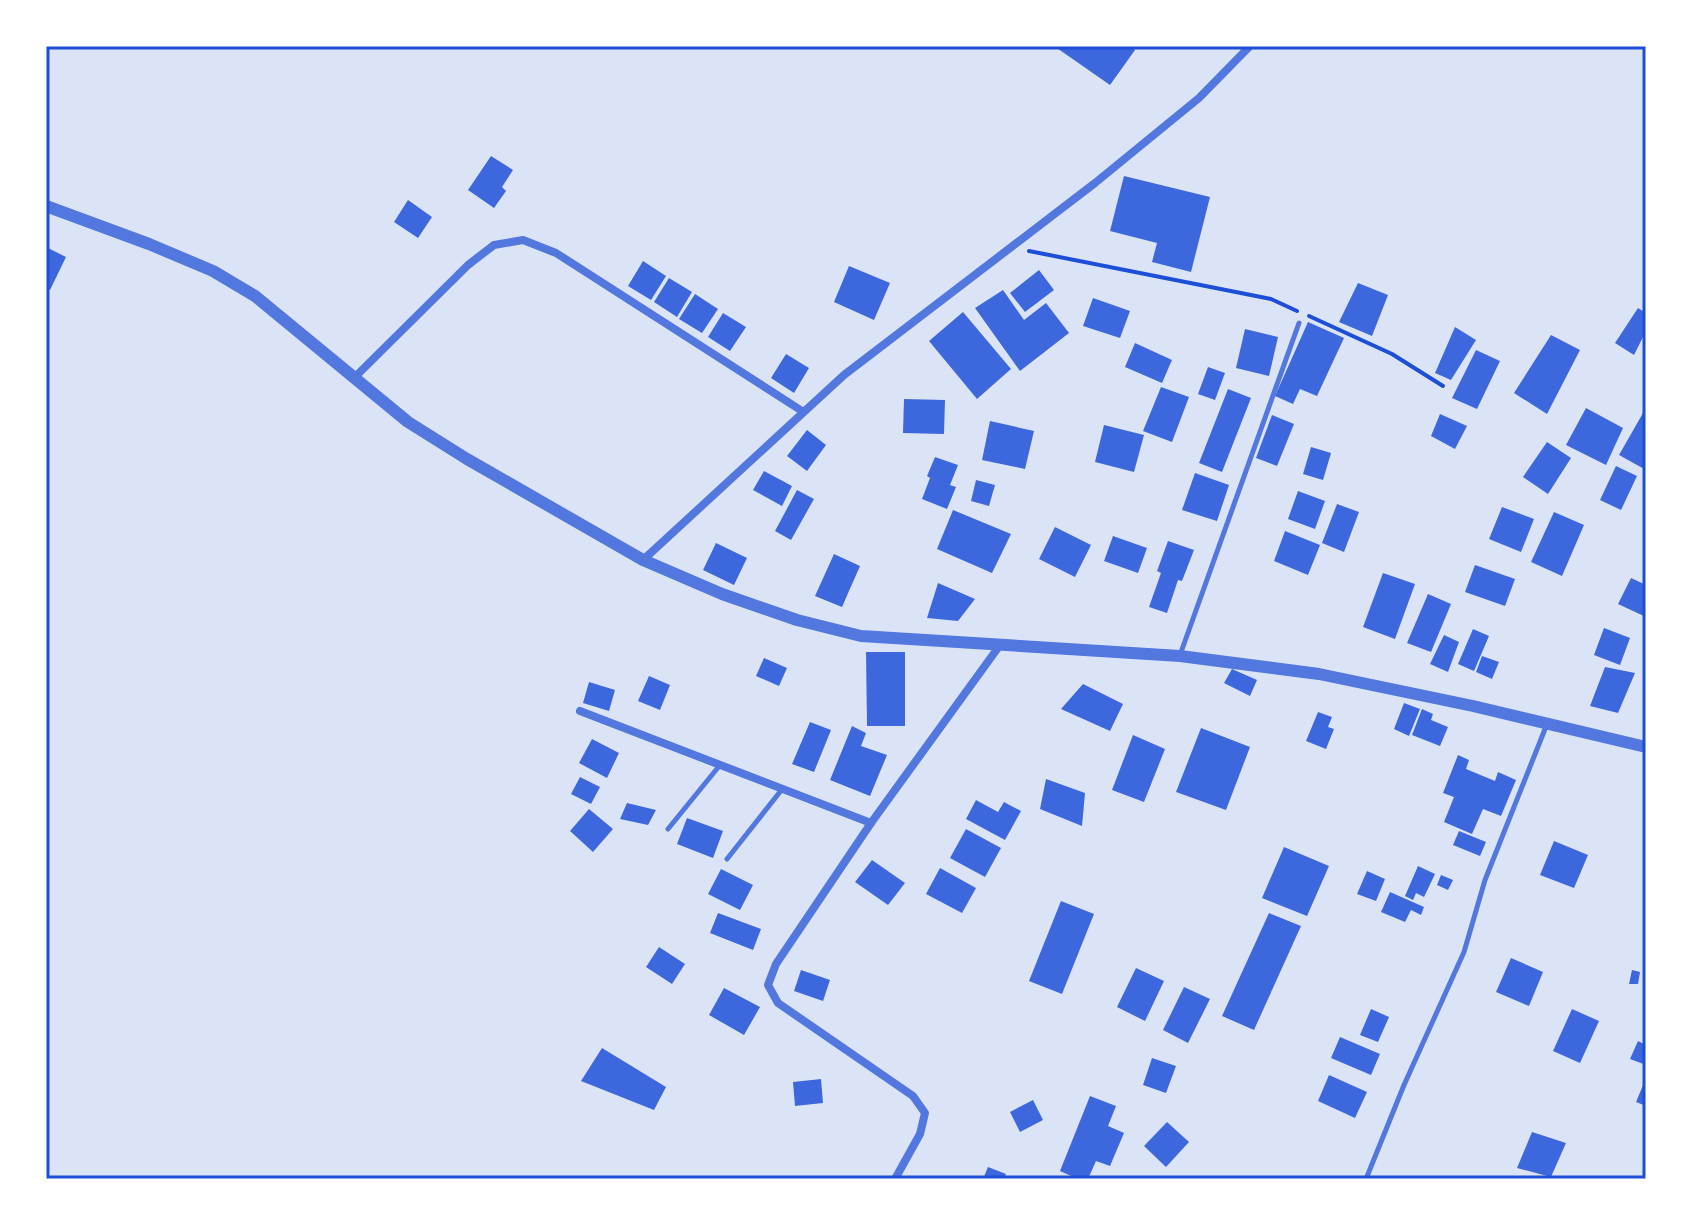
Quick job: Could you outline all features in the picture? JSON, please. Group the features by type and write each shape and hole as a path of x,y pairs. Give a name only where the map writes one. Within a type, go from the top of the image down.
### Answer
{"street":[{"path":"643,560 844,375 1095,183 1199,98 1250,46"},
{"path":"46,206 213,271 255,296 408,422 455,452 643,560 722,594 797,620 861,636 1180,656 1319,674 1646,747"},
{"path":"353,379 468,265 494,245 523,240 556,253 802,411"},
{"path":"895,1179 920,1134 925,1113 913,1096 778,1003 768,985 776,964 871,823 1000,645"},
{"path":"580,711 871,823"}],"lane":[{"path":"1180,656 1299,323"},
{"path":"1366,1179 1464,952 1485,880 1547,723"},
{"path":"668,829 720,765"},
{"path":"727,859 784,787"}],"path":[{"path":"1011,248 1271,299 1392,354 1443,386"}],"shaded area":[{"path":"46,46 1646,46 1646,1179 46,1179"}],"building":[{"path":"1054,46 1130,46 1135,50 1110,85"},
{"path":"491,156 513,170 502,187 506,191 494,208 468,190"},
{"path":"1124,176 1210,197 1191,272 1152,262 1157,243 1110,231"},
{"path":"408,200 432,217 418,238 394,222"},
{"path":"46,247 66,257 50,290 46,287"},
{"path":"643,261 666,276 651,300 628,286"},
{"path":"849,266 890,283 874,320 834,302"},
{"path":"1039,270 1054,290 1025,312 1010,293"},
{"path":"669,278 692,292 677,317 654,302"},
{"path":"1358,283 1388,295 1372,336 1339,322"},
{"path":"1003,290 1024,320 1046,303 1069,333 1020,371 975,308"},
{"path":"695,294 718,309 702,333 679,319"},
{"path":"1093,298 1130,311 1120,338 1083,326"},
{"path":"1638,308 1646,313 1646,331 1634,355 1615,343"},
{"path":"963,312 1011,369 977,399 929,341"},
{"path":"723,313 746,327 730,351 708,337"},
{"path":"1308,322 1344,338 1317,396 1300,389 1293,404 1275,396"},
{"path":"1455,327 1476,340 1451,380 1435,373"},
{"path":"1245,329 1278,337 1269,376 1236,368"},
{"path":"1551,335 1580,350 1547,414 1514,393"},
{"path":"1135,343 1172,360 1162,383 1125,367"},
{"path":"1476,350 1500,361 1477,409 1452,398"},
{"path":"786,354 809,368 794,393 771,378"},
{"path":"1208,367 1225,373 1215,400 1198,394"},
{"path":"1161,387 1189,397 1172,442 1143,431"},
{"path":"1228,389 1251,398 1222,472 1199,463"},
{"path":"904,399 945,400 944,434 903,433"},
{"path":"1586,408 1623,428 1606,465 1566,445"},
{"path":"1643,413 1646,414 1646,470 1619,455"},
{"path":"1440,414 1467,426 1455,449 1431,436"},
{"path":"1272,415 1294,424 1277,466 1256,458"},
{"path":"990,421 1034,431 1025,469 982,460"},
{"path":"1104,425 1144,435 1134,472 1095,462"},
{"path":"807,430 826,445 807,471 787,456"},
{"path":"1547,442 1571,458 1548,494 1523,477"},
{"path":"1311,447 1331,453 1323,480 1303,474"},
{"path":"935,457 958,465 950,485 956,487 947,509 922,499"},
{"path":"1616,466 1637,476 1621,510 1600,500"},
{"path":"764,471 792,486 782,506 753,490"},
{"path":"1195,473 1229,485 1217,521 1182,510"},
{"path":"976,480 995,485 989,506 971,501"},
{"path":"797,490 814,499 791,540 775,531"},
{"path":"1298,491 1325,501 1315,529 1288,519"},
{"path":"1337,504 1359,512 1344,552 1322,543"},
{"path":"1502,507 1534,519 1521,552 1489,539"},
{"path":"953,510 1011,534 992,573 937,549"},
{"path":"1554,512 1584,525 1562,576 1531,562"},
{"path":"1055,527 1091,545 1075,577 1039,559"},
{"path":"1285,531 1320,545 1308,575 1274,561"},
{"path":"1113,536 1147,548 1138,573 1104,561"},
{"path":"1168,541 1194,550 1182,581 1178,580 1167,613 1149,607"},
{"path":"716,543 747,558 734,585 703,570"},
{"path":"834,554 860,566 842,607 815,596"},
{"path":"1475,565 1515,579 1505,606 1465,592"},
{"path":"1383,573 1415,584 1395,639 1363,627"},
{"path":"1631,578 1646,585 1646,617 1618,604"},
{"path":"938,583 975,599 958,621 927,618"},
{"path":"1428,594 1451,604 1431,652 1407,643"},
{"path":"1604,628 1630,638 1620,665 1594,655"},
{"path":"1473,629 1489,636 1474,671 1458,664"},
{"path":"1444,635 1459,642 1448,672 1430,664"},
{"path":"866,652 905,652 905,726 867,726"},
{"path":"1482,656 1499,662 1492,679 1476,672"},
{"path":"764,658 787,668 779,686 756,676"},
{"path":"1605,667 1635,673 1618,713 1590,706"},
{"path":"1232,669 1257,680 1250,696 1224,683"},
{"path":"649,676 670,685 660,710 638,701"},
{"path":"589,682 615,690 609,711 583,703"},
{"path":"1083,684 1123,704 1110,731 1061,709"},
{"path":"1404,703 1420,709 1409,736 1394,729"},
{"path":"1422,709 1433,714 1431,720 1448,727 1440,746 1412,735"},
{"path":"1318,712 1332,717 1328,727 1334,729 1326,749 1306,741"},
{"path":"810,722 831,730 814,772 792,764"},
{"path":"852,726 866,733 861,746 887,755 870,796 830,780"},
{"path":"1201,728 1250,747 1226,810 1176,792"},
{"path":"1133,735 1165,749 1144,802 1112,790"},
{"path":"592,739 619,753 607,778 579,763"},
{"path":"1458,755 1469,760 1466,769 1495,781 1498,772 1516,780 1501,816 1483,809 1472,834 1444,822 1454,797 1443,793"},
{"path":"580,777 600,787 591,804 571,794"},
{"path":"1046,779 1085,793 1082,826 1040,809"},
{"path":"976,800 998,812 1004,802 1021,811 1005,840 966,819"},
{"path":"627,803 656,810 648,825 620,819"},
{"path":"589,809 613,829 593,852 570,831"},
{"path":"687,818 723,831 713,858 677,844"},
{"path":"966,829 1001,848 985,877 950,858"},
{"path":"1459,831 1486,842 1480,856 1453,845"},
{"path":"1554,841 1588,855 1574,888 1540,875"},
{"path":"1284,847 1329,866 1307,916 1262,898"},
{"path":"872,860 905,883 888,905 855,882"},
{"path":"1418,866 1435,874 1424,897 1416,893 1413,900 1405,896"},
{"path":"940,868 976,888 962,913 926,894"},
{"path":"721,869 753,885 740,910 708,894"},
{"path":"1367,871 1385,879 1376,901 1357,894"},
{"path":"1441,875 1453,880 1448,890 1437,885"},
{"path":"1390,892 1424,907 1421,915 1411,910 1405,922 1381,912"},
{"path":"1061,901 1094,914 1062,994 1029,981"},
{"path":"718,913 761,929 753,950 710,933"},
{"path":"1269,913 1301,926 1254,1030 1222,1016"},
{"path":"659,947 685,964 672,984 646,967"},
{"path":"1511,958 1543,972 1529,1006 1496,992"},
{"path":"1136,968 1164,981 1145,1021 1117,1007"},
{"path":"801,970 830,980 823,1001 794,991"},
{"path":"1632,970 1640,972 1638,984 1629,984"},
{"path":"1184,987 1210,999 1188,1043 1163,1030"},
{"path":"724,988 760,1007 744,1035 709,1015"},
{"path":"1371,1009 1389,1017 1378,1042 1360,1035"},
{"path":"1572,1009 1599,1021 1580,1063 1553,1051"},
{"path":"1340,1037 1380,1054 1371,1075 1331,1058"},
{"path":"1638,1041 1646,1045 1646,1065 1630,1059"},
{"path":"602,1048 666,1087 654,1110 581,1081"},
{"path":"1152,1058 1176,1066 1166,1093 1143,1085"},
{"path":"1329,1075 1367,1092 1355,1118 1318,1101"},
{"path":"1646,1078 1646,1106 1636,1102"},
{"path":"821,1079 823,1103 795,1106 793,1082"},
{"path":"1090,1096 1116,1106 1108,1126 1124,1133 1110,1166 1096,1161 1088,1179 1078,1179 1060,1171"},
{"path":"1033,1100 1043,1120 1020,1132 1010,1112"},
{"path":"1167,1122 1189,1142 1166,1167 1144,1146"},
{"path":"1532,1132 1566,1143 1551,1177 1517,1168"},
{"path":"988,1167 1006,1174 1004,1179 983,1179"}]}
